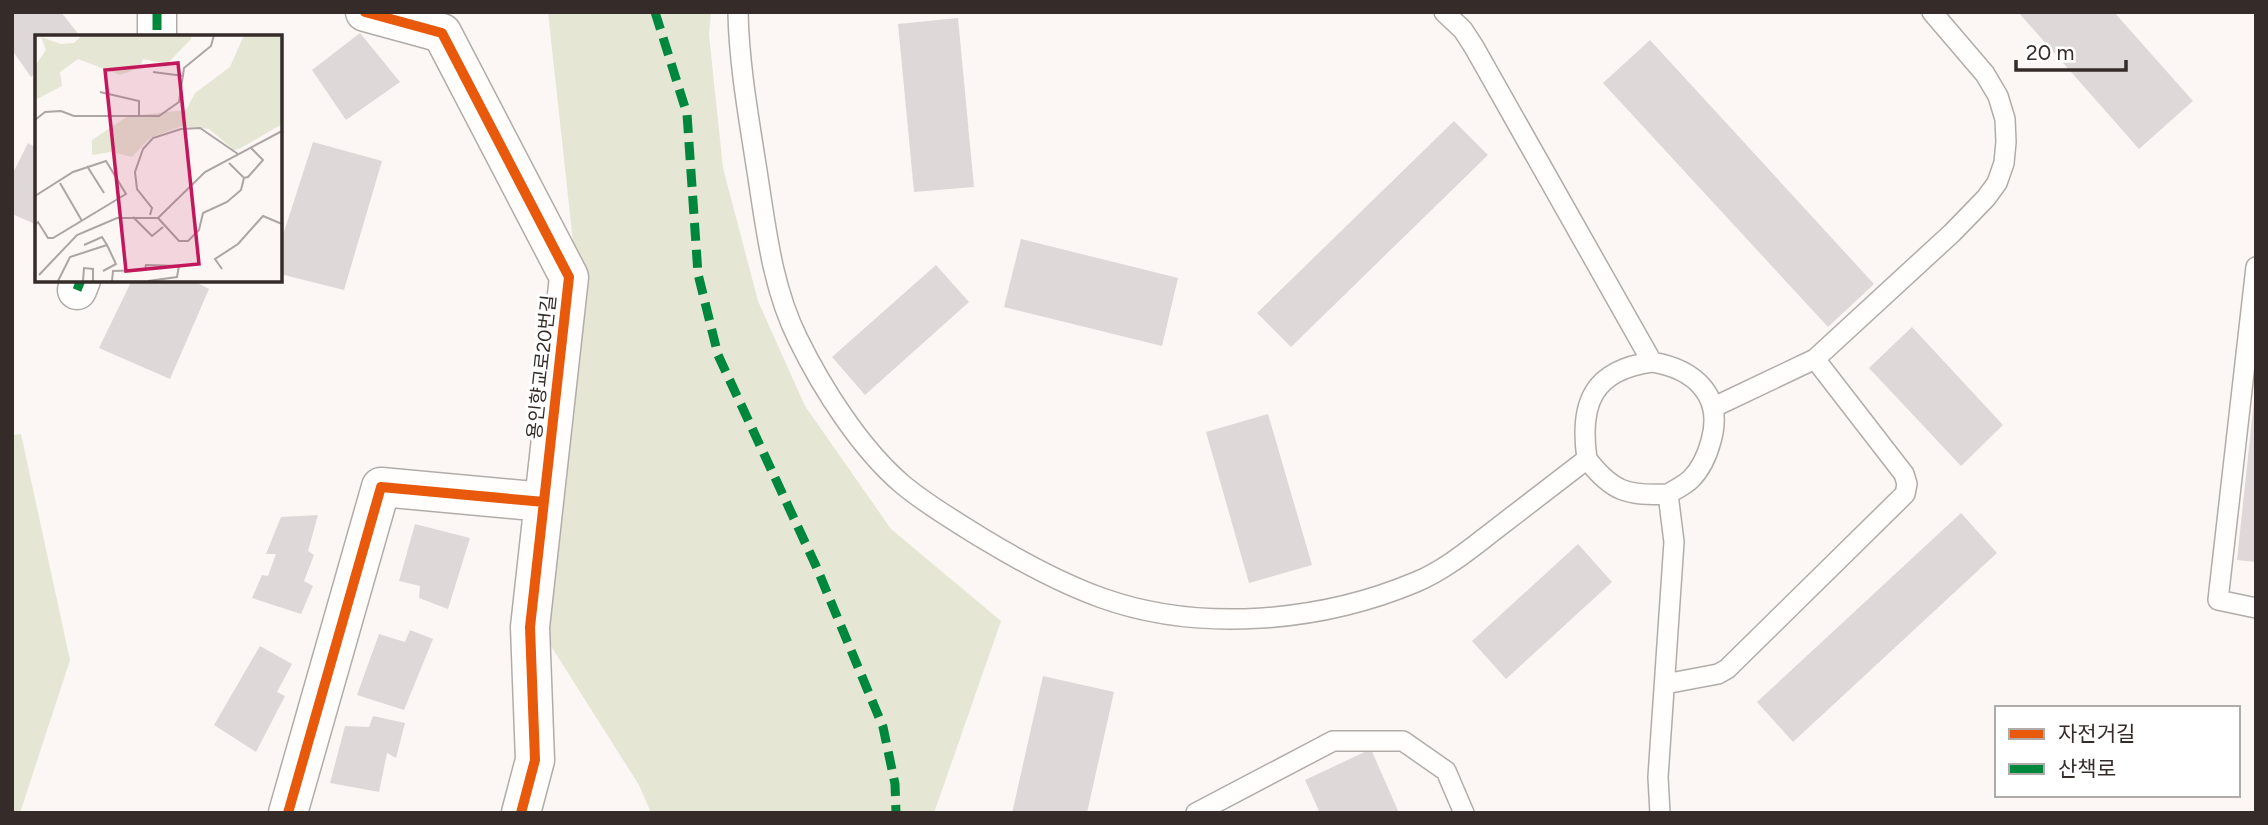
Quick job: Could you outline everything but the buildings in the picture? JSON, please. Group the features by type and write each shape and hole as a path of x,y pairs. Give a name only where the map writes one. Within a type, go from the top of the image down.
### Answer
{"street":[{"path":"158,12 158,35"},
{"name":"용인향교로20번길","path":"365,12 442,33 569,277 530,628 535,760 521,813"},
{"path":"288,813 381,487 544,502"}],"lane":[{"path":"738,12 750,126 774,269 782,302 797,338 854,430 901,482 954,520 1055,579 1105,599 1165,614 1234,619 1304,614 1360,603 1418,581 1452,563 1587,459"},
{"path":"1444,12 1474,47 1652,362"},
{"path":"1714,407 1815,359 1978,207 1997,183 2004,163 2005,119 1998,96 1985,74 1932,12"},
{"path":"2256,267 2218,600 2256,608"},
{"path":"1665,684 1718,674 1727,669 1905,494 1907,484 1904,474 1815,359"},
{"path":"1652,362 1671,365 1689,374 1703,388 1714,407 1713,433 1706,460 1690,480 1668,494 1642,495 1619,490 1601,477 1587,459 1585,415 1594,393 1609,375 1629,365 1652,362"},
{"path":"1660,813 1658,777 1674,542 1668,494"},
{"path":"1195,813 1333,741 1403,741 1446,771 1464,813"}],"green space":[{"path":"548,12 711,12 709,35 723,168 758,301 805,406 891,529 1001,621 934,813 651,813 639,785 537,624 577,279"},
{"path":"21,434 70,660 20,813 12,813 12,435"}],"marked path":[{"path":"157,12 157,35"},
{"path":"655,12 687,114 698,274 718,355 816,566 883,727 895,784 896,813"},
{"path":"77,290 80,282"}],"cycle path":[{"path":"365,12 442,33 569,277 530,627 535,760 521,813"},
{"path":"288,813 381,487 544,502"}]}
